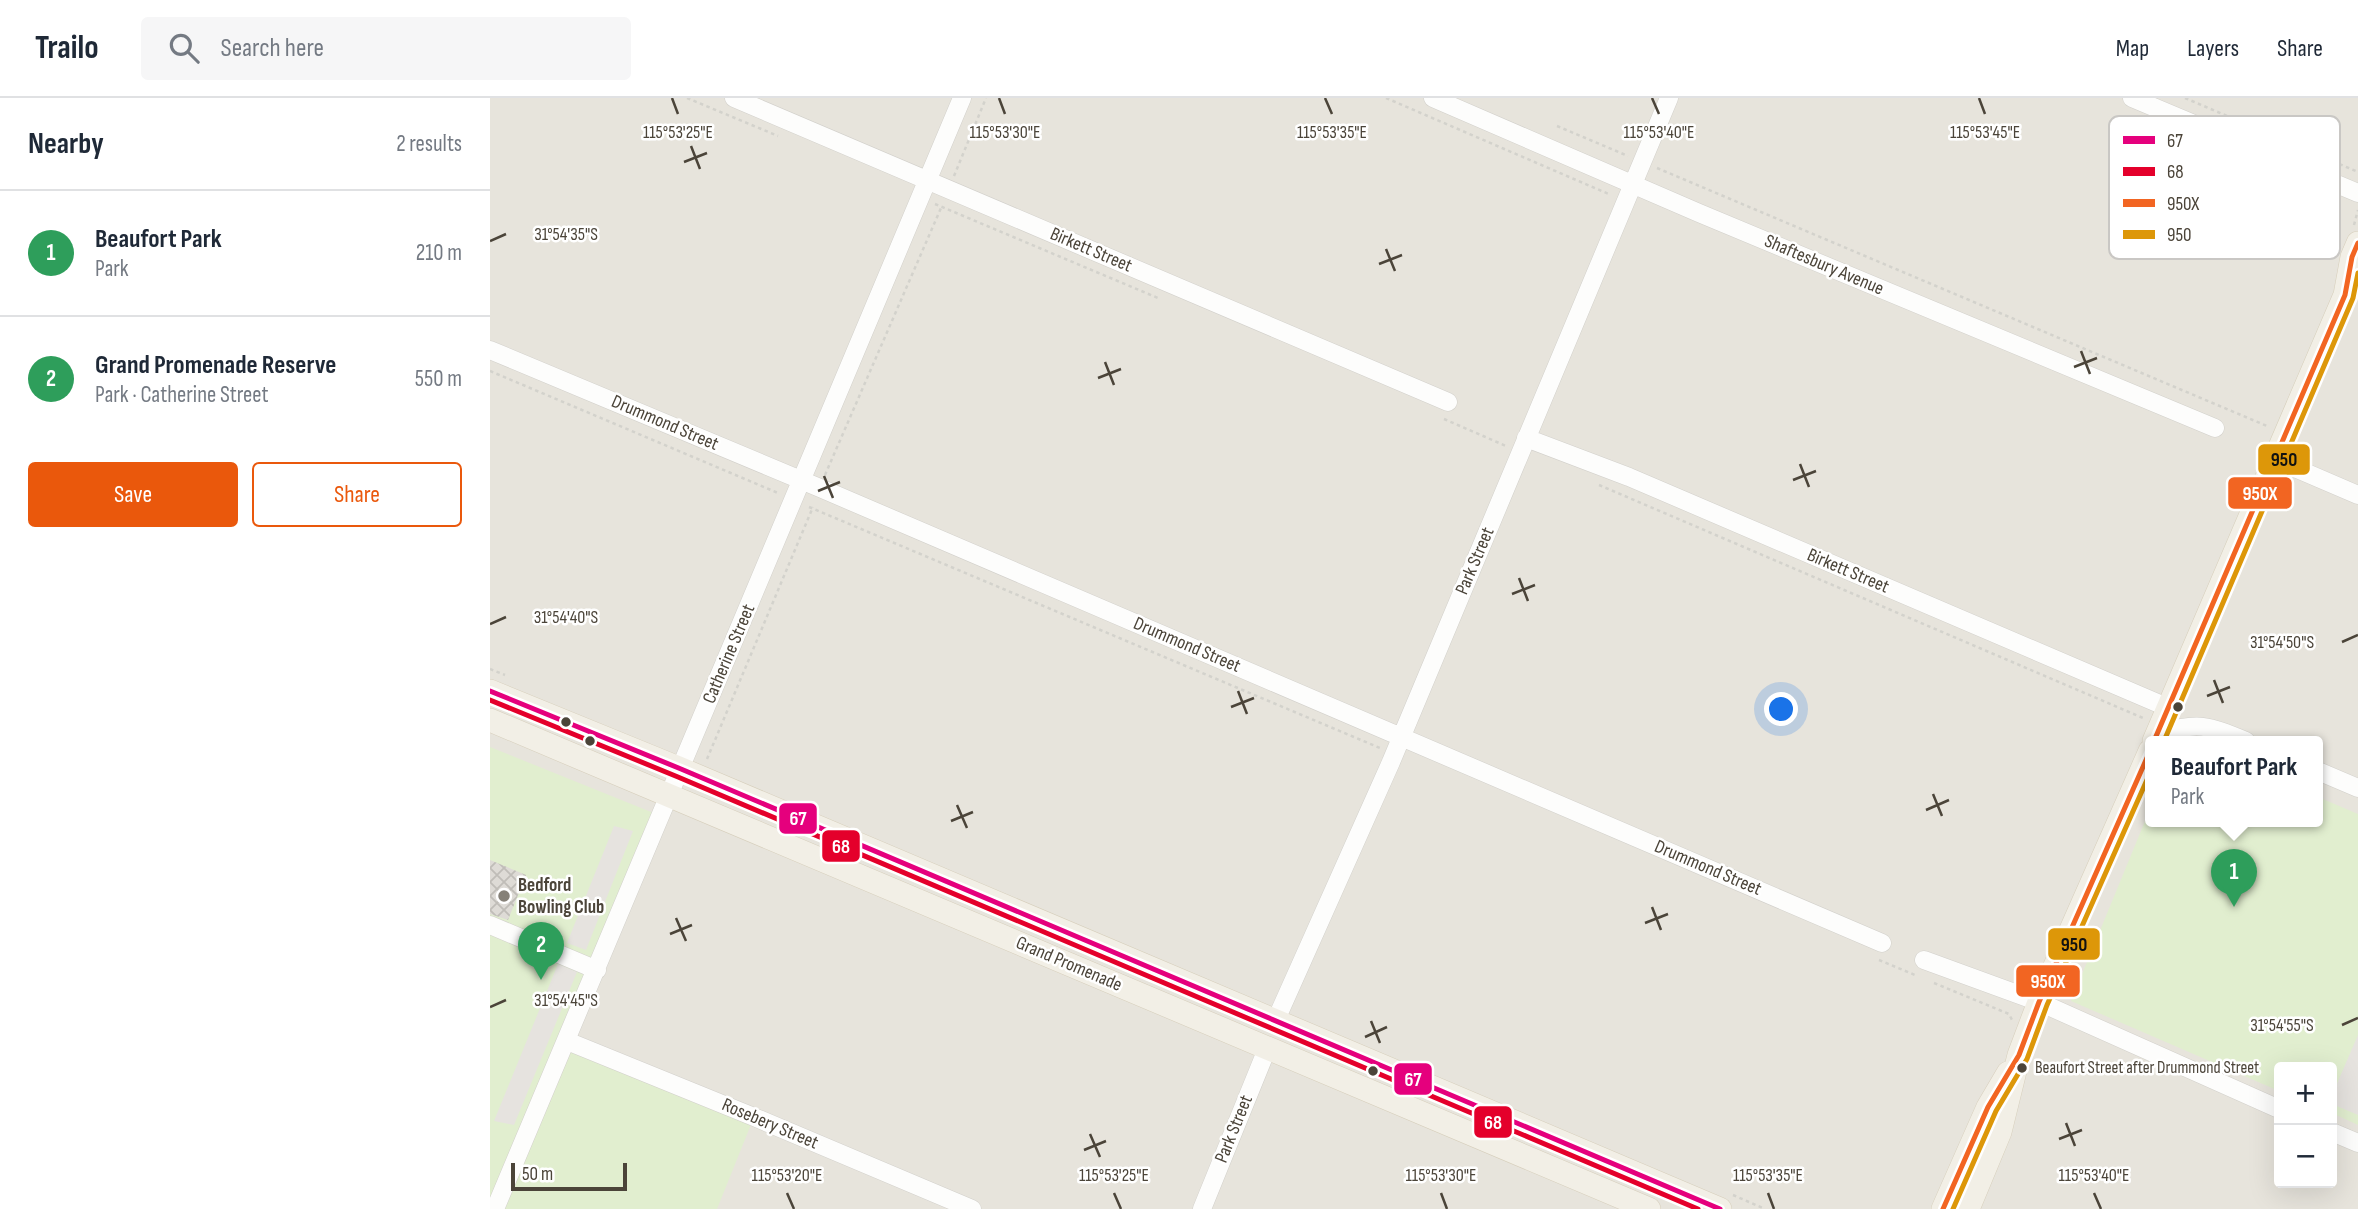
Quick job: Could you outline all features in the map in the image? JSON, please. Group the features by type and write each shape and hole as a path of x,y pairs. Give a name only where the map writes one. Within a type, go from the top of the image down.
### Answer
{"main road":[{"path":"2156,736 2351,285 2352,257 2358,243"},
{"name":"Grand Promenade","path":"490,691 681,769 1720,1209"},
{"name":"Grand Promenade","path":"490,720 1648,1209"},
{"path":"1968,1209 2000,1132 2019,1055 2039,1002 2145,761"},
{"path":"1943,1209 1988,1107 2019,1055"},
{"path":"1982,1209 2001,1157 2000,1132"}],"street":[{"name":"Birkett Street","path":"734,98 1448,402"},
{"name":"Catherine Street","path":"495,1209 962,98"},
{"name":"Shaftesbury Avenue","path":"1433,98 2215,428"},
{"name":"Park Street","path":"1275,1022 1398,745 1669,98"},
{"path":"2132,98 2175,116"},
{"path":"2340,185 2358,193"},
{"name":"Drummond Street","path":"490,349 820,488 1398,745 1878,950"},
{"name":"Birkett Street","path":"1526,438 1629,477 2169,708"},
{"path":"2274,459 2358,495"},
{"path":"2163,736 2180,727 2201,724 2233,736"},
{"path":"2323,773 2358,788"},
{"path":"490,925 597,970"},
{"path":"1923,969 2039,1002 2274,1106"},
{"name":"Rosebery Street","path":"567,1041 754,1116 972,1209"},
{"name":"Park Street","path":"1202,1209 1267,1049"},
{"path":"2337,1134 2358,1143"}],"path":[{"path":"707,760 986,98"},
{"path":"2185,98 2227,116"},
{"path":"1556,126 2267,426"},
{"path":"2340,164 2358,172"},
{"path":"490,371 813,508 1398,745"},
{"path":"1878,950 1923,969"},
{"path":"1935,983 2009,1014 2014,1023"}],"shaded area":[{"path":"490,98 2358,98 2358,1209 490,1209"},
{"path":"614,826 633,831 586,950 567,943"},
{"path":"558,964 577,972 514,1125 494,1121"},
{"path":"2358,1035 2358,1115 2337,1106 2337,1083"}],"green space":[{"path":"490,747 661,816 567,1041 754,1117 717,1209 490,1209"},
{"path":"2323,799 2358,814 2358,1125 2337,1115 2337,1062 2274,1062 2274,1089 2071,1001 2145,821 2145,827 2323,827"}],"building":[{"name":"Bedford Bowling Club","path":"490,860 526,875 508,920 490,914"}],"transit line":[{"name":"950X","path":"2156,736 2345,295 2352,257 2358,243"},
{"name":"950","path":"2166,736 2353,298 2358,273"},
{"name":"67","path":"490,691 681,769 1720,1209"},
{"name":"68","path":"490,700 1698,1209"},
{"name":"950X","path":"1943,1209 1988,1107 2019,1055 2039,1002 2145,762"},
{"name":"950","path":"1953,1209 1996,1111 2027,1059 2047,1005 2145,784"}],"place":[{"name":"Bedford Bowling Club","path":"504,896"},
{"name":"Beaufort Park","path":"2234,907"},
{"name":"Grand Promenade Reserve","path":"541,980"},
{"name":"Beaufort Street after Drummond Street","path":"2022,1068"}]}
